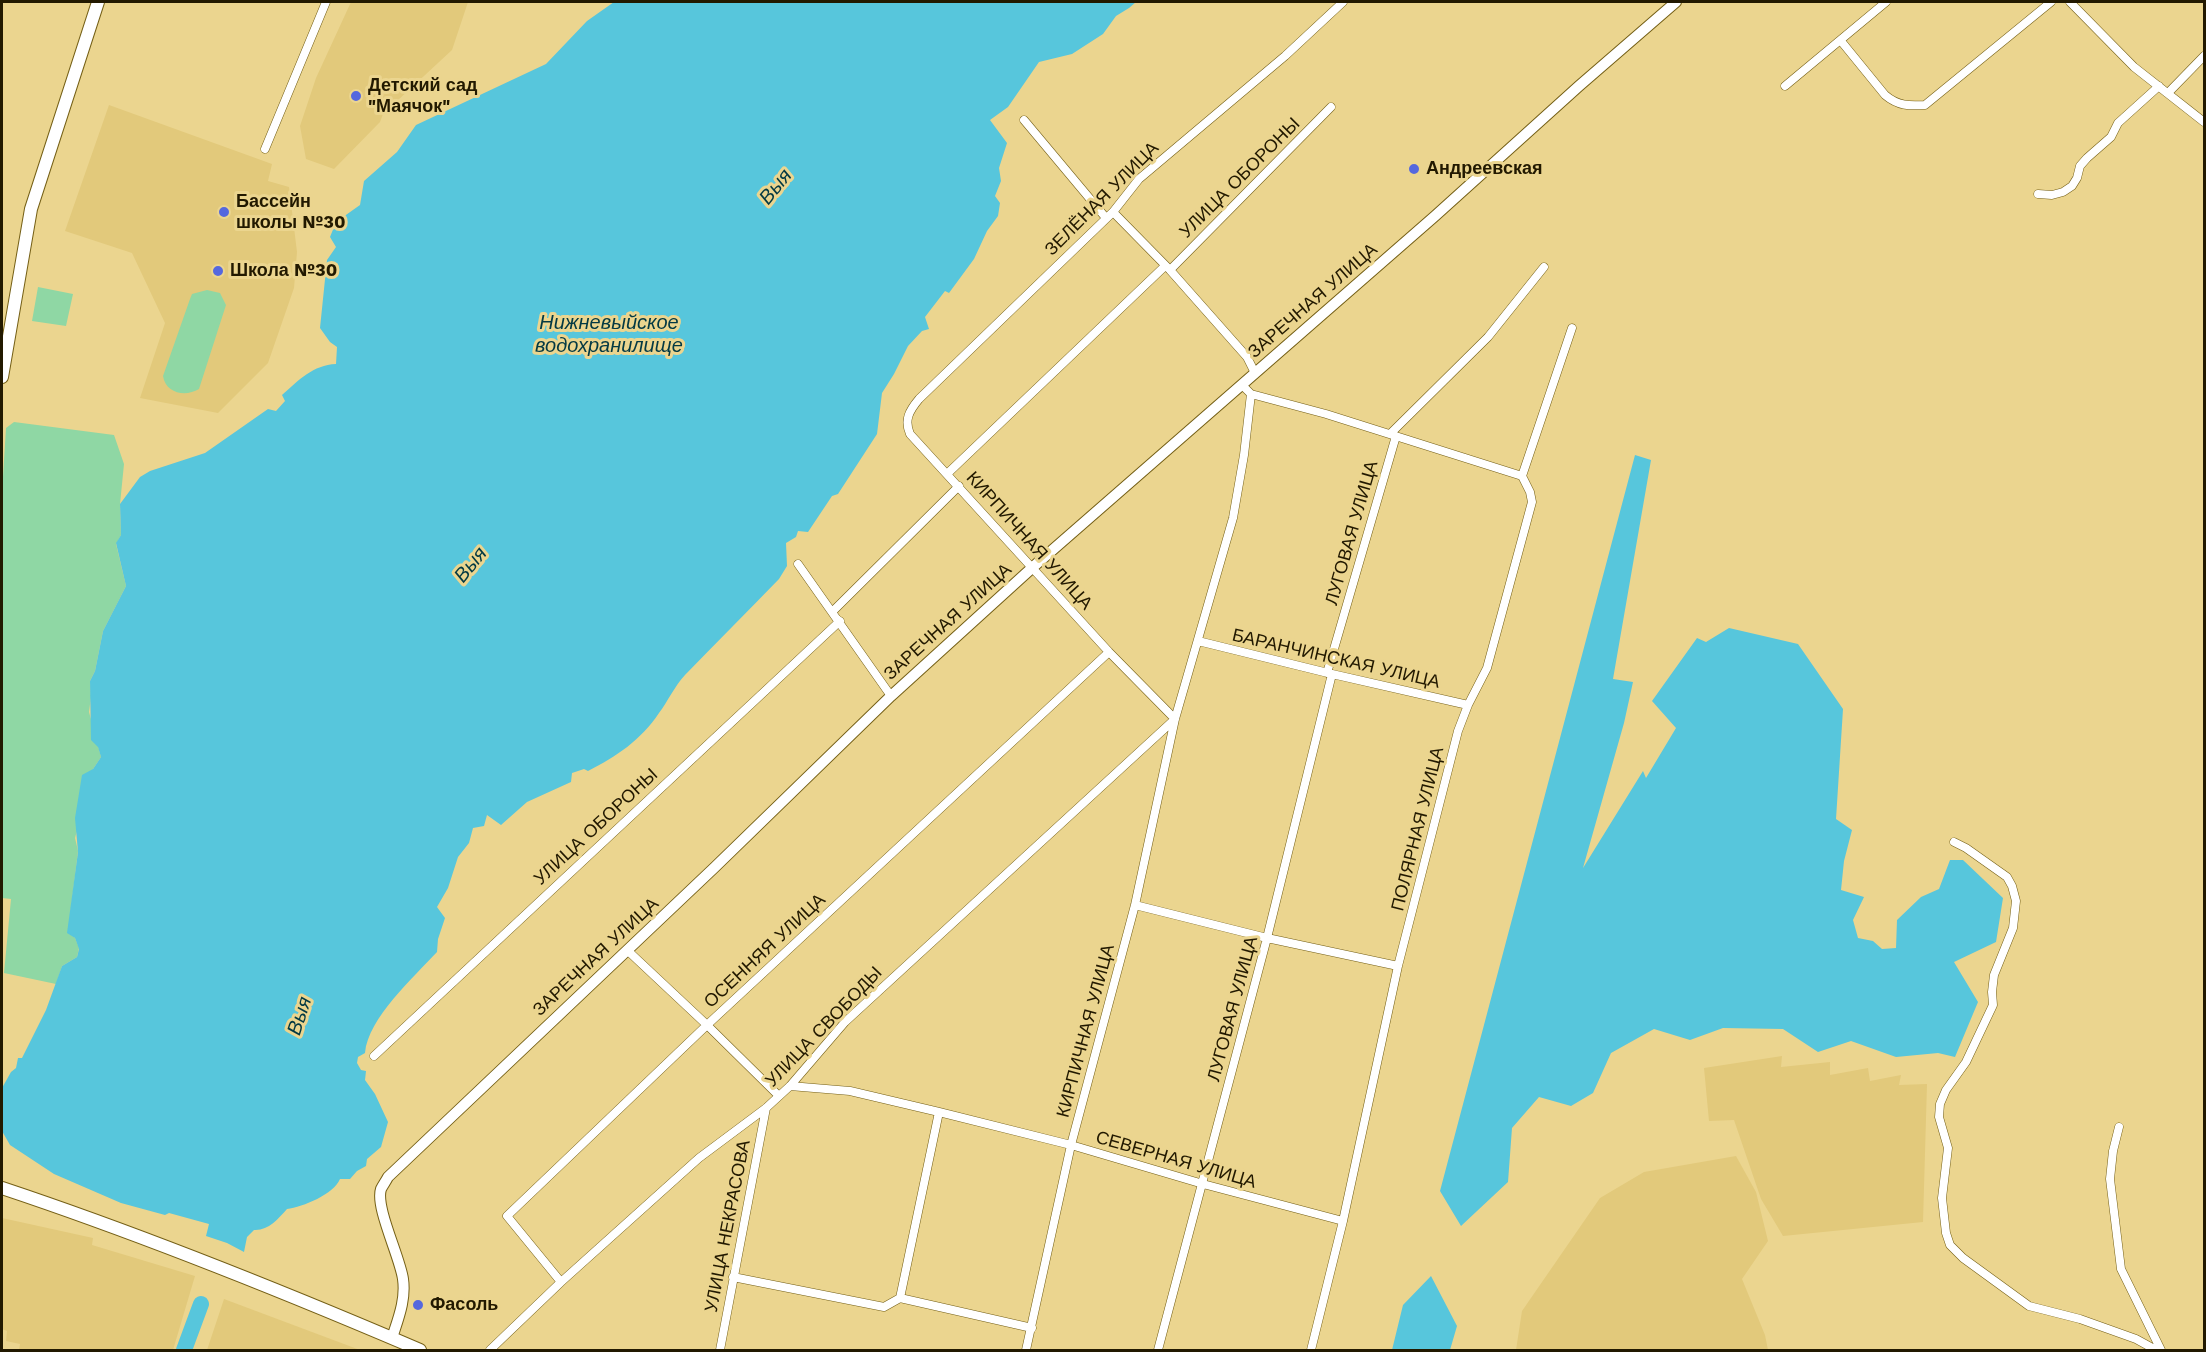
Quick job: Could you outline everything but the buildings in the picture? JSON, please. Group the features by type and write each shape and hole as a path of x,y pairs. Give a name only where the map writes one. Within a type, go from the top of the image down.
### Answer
{"main road":[{"path":"2,377 31,209 98,2"},
{"path":"2,1188 81,1215 236,1274 420,1350"}],"street":[{"path":"265,149 326,2"},
{"name":"ЗЕЛЁНАЯ УЛИЦА","path":"910,434 906,426 907,418 919,399 1113,212 1139,179 1285,56 1342,2"},
{"name":"ЗАРЕЧНАЯ УЛИЦА","path":"392,1338 404,1298 400,1263 381,1207 380,1191 388,1177 627,951 891,696 1033,567 1676,2"},
{"path":"1785,86 1886,2"},
{"path":"1841,41 1885,95 1893,101 1909,106 1925,105 2050,2"},
{"path":"2070,2 2134,67 2205,122"},
{"path":"2168,93 2205,56"},
{"path":"2038,194 2052,195 2072,186 2080,166 2111,137 2118,123 2159,86"},
{"name":"УЛИЦА ОБОРОНЫ","path":"948,473 1167,268 1331,107"},
{"path":"1024,120 1106,218"},
{"path":"1113,212 1247,357 1255,373"},
{"name":"ЛУГОВАЯ УЛИЦА","path":"1158,1350 1267,938 1329,674 1393,435 1488,337 1544,267"},
{"path":"1242,385 1251,394 1326,414 1522,476 1572,328"},
{"name":"КИРПИЧНАЯ УЛИЦА","path":"1026,1350 1071,1145 1135,905 1175,719 1233,518 1244,455 1251,394"},
{"name":"КИРПИЧНАЯ УЛИЦА","path":"910,434 1109,652 1175,719"},
{"name":"ПОЛЯРНАЯ УЛИЦА","path":"1311,1350 1343,1221 1398,966 1458,731 1468,705 1488,668 1532,502 1522,476"},
{"path":"832,612 959,486"},
{"path":"798,564 891,696"},
{"name":"УЛИЦА ОБОРОНЫ","path":"374,1056 840,621"},
{"name":"БАРАНЧИНСКАЯ УЛИЦА","path":"1198,642 1468,705"},
{"name":"ОСЕННЯЯ УЛИЦА","path":"561,1282 507,1216 707,1025 1109,652"},
{"name":"УЛИЦА СВОБОДЫ","path":"490,1350 561,1282 699,1158 766,1108 790,1086 845,1022 1175,719"},
{"path":"1954,842 2007,877 2016,901 2013,928 1995,975 1992,992 1993,1005 1966,1062 1946,1090 1940,1104 1939,1117 1948,1148 1942,1198 1946,1233 1950,1245 1963,1258 2029,1306 2080,1319 2136,1339 2156,1350"},
{"path":"1135,905 1267,938 1398,966"},
{"path":"627,951 779,1096"},
{"name":"СЕВЕРНАЯ УЛИЦА","path":"790,1086 850,1091 939,1112 1071,1145 1203,1184 1343,1221"},
{"name":"УЛИЦА НЕКРАСОВА","path":"720,1350 766,1108"},
{"path":"900,1298 939,1112"},
{"path":"2120,1127 2110,1179 2121,1269 2161,1350"},
{"path":"733,1277 884,1307 900,1298 1032,1328"}],"shaded area":[{"name":"Детский сад \"Маячок\"","path":"351,2 468,2 452,50 383,114 380,122 334,169 306,159 300,126 316,78"},
{"name":"Школа №30","path":"109,105 272,164 268,181 289,187 297,252 294,288 268,363 218,413 140,398 165,323 132,253 65,231"},
{"path":"1782,1056 1781,1067 1830,1062 1830,1075 1868,1068 1870,1081 1901,1075 1899,1085 1927,1084 1923,1222 1783,1236 1761,1199 1734,1120 1709,1121 1704,1068"},
{"path":"1736,1156 1756,1192 1768,1241 1742,1279 1765,1335 1768,1350 1516,1350 1522,1311 1600,1198 1644,1172"},
{"path":"2,1218 93,1238 92,1245 195,1276 173,1350 19,1350 20,1344 6,1341 7,1331 2,1329"},
{"path":"224,1299 360,1350 207,1350"}],"green space":[{"path":"38,287 73,294 66,326 32,321"},
{"path":"207,290 220,293 226,305 199,389 188,393 177,392 168,387 163,376 192,294"},
{"path":"14,422 114,435 124,464 120,504 121,535 116,544 126,586 103,631 95,671 90,681 89,712 101,757 93,769 75,838 78,851 68,932 75,938 79,948 77,957 62,966 56,984 4,973 11,899 2,898 2,493 6,428"}],"water":[{"name":"Нижневыйское водохранилище","path":"614,2 1136,2 1116,16 1103,34 1072,54 1039,62 1008,107 990,120 1007,143 999,168 1001,181 995,196 1000,203 998,216 987,231 974,259 949,293 945,291 925,317 929,329 922,331 908,346 882,393 877,434 838,494 832,496 808,532 798,531 796,537 786,543 787,566 779,579 685,675 652,723 627,747 588,771 584,769 572,773 571,782 527,802 501,825 487,815 484,826 473,828 469,843 458,857 448,888 437,907 445,918 438,939 437,952 383,1012 374,1026 365,1053 358,1057 357,1063 361,1070 366,1071 365,1080 375,1094 388,1122 381,1147 367,1159 366,1166 350,1179 340,1179 337,1185 325,1195 301,1206 287,1209 264,1229 254,1230 247,1237 244,1252 206,1236 209,1224 121,1203 54,1174 10,1145 2,1131 2,1088 11,1072 16,1068 18,1058 22,1058 46,1010 62,966 77,957 79,949 75,938 67,933 78,852 75,818 82,775 93,769 101,757 98,747 91,740 90,681 95,671 103,631 126,586 116,543 121,535 120,504 140,477 150,471 205,453 268,409 276,411 285,401 282,395 307,374 320,367 336,364 337,347 330,342 320,328 327,260 336,247 330,237 336,222 360,205 364,181 397,152 416,125 546,64 587,21"},
{"path":"1635,455 1651,460 1613,679 1633,682 1624,723 1583,868 1643,771 1646,778 1676,728 1652,701 1697,638 1706,642 1729,628 1798,644 1843,709 1836,819 1852,830 1844,861 1841,890 1864,897 1853,920 1858,938 1873,941 1882,949 1896,948 1897,920 1921,897 1939,889 1950,860 1963,860 2003,898 1996,942 1954,962 1978,1002 1955,1057 1938,1053 1896,1057 1851,1041 1818,1052 1783,1029 1723,1028 1690,1040 1654,1029 1611,1053 1593,1093 1571,1106 1539,1097 1512,1128 1508,1182 1461,1226 1440,1191"},
{"path":"1431,1276 1457,1326 1450,1350 1392,1350 1403,1305"}],"waterway":[{"name":"Выя","path":"184,1350 201,1304"}],"place":[{"name":"Детский сад \"Маячок\"","path":"356,96"},
{"name":"Андреевская","path":"1414,169"},
{"name":"Бассейн школы №30","path":"224,212"},
{"name":"Школа №30","path":"218,271"},
{"name":"Фасоль","path":"418,1305"}]}
